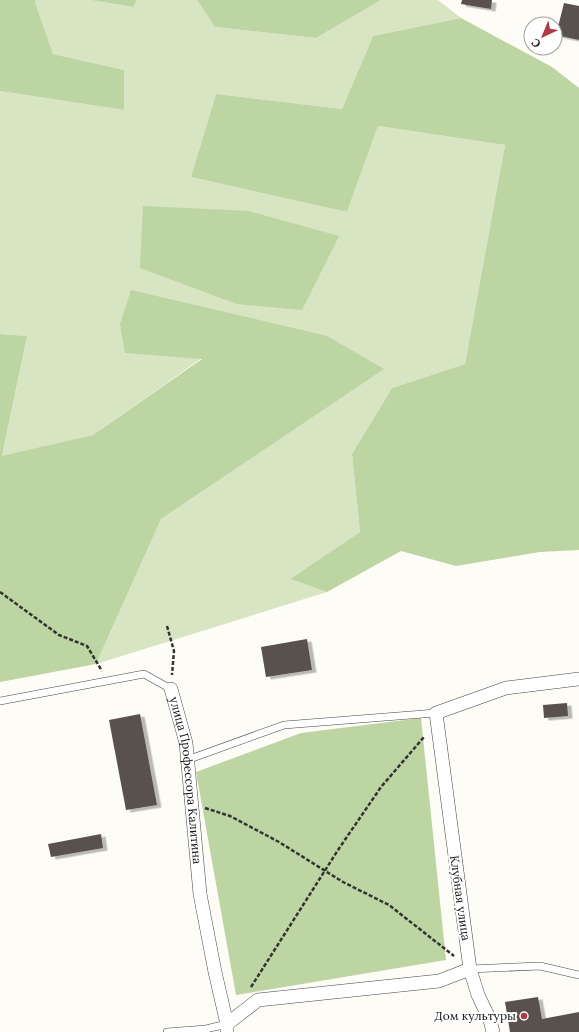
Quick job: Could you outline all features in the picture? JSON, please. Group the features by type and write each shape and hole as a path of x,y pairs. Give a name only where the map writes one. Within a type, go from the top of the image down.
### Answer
{"street":[{"path":"436,713 506,688 579,679"},
{"name":"улица Профессора Калитина","path":"171,689 186,743 200,894 227,1028"},
{"name":"Клубная улица","path":"436,713 470,969 478,995 490,1020 493,1032"},
{"path":"227,1028 258,1000 439,981 470,969"}],"lane":[{"name":"улица Профессора Калитина","path":"0,701 144,674 171,689"},
{"path":"187,760 284,725 436,713"},
{"path":"470,969 540,966 579,975"},
{"path":"167,1032 227,1028"}],"path":[{"path":"0,592 59,635 88,646 107,680"},
{"path":"167,626 174,651 171,689"},
{"path":"248,993 325,871 381,787 423,739 436,713"},
{"path":"192,803 230,816 279,842 343,882 389,905 470,969"}],"green space":[{"path":"0,0 36,0 35,2 53,54 124,70 124,110 0,91"},
{"path":"36,0 90,0 132,7 137,0 197,0 215,27 316,38 381,0 438,0 461,18 373,36 342,109 216,94 191,177 347,212 378,126 505,145 465,364 392,388 352,454 360,532 290,579 327,592 96,664 161,519 383,369 202,358 93,435 2,457 27,336 0,334 0,91 124,110 124,70 53,54 35,2"},
{"path":"90,0 137,0 133,7"},
{"path":"197,0 381,0 316,38 215,27"},
{"path":"461,18 523,51 523,56 532,56 552,67 579,88 579,550 540,552 456,566 401,551 327,592 290,579 360,532 352,454 392,388 465,364 505,145 378,126 347,212 191,177 216,94 342,109 373,36"},
{"path":"143,206 249,211 339,236 302,310 237,304 140,268"},
{"path":"131,290 327,336 384,369 161,519 96,664 0,682 0,334 27,336 2,456 93,435 202,359 125,353 120,324"},
{"path":"421,718 446,960 236,995 196,772 301,733"}],"building":[{"path":"462,0 492,0 491,9 461,4"},
{"path":"564,3 579,6 579,40 563,37 563,16 561,16"},
{"path":"307,639 312,670 266,677 261,647"},
{"path":"567,703 568,716 544,718 543,705"},
{"path":"140,714 157,805 126,810 109,720"},
{"path":"101,834 103,848 51,857 48,844"},
{"name":"Дом культуры","path":"538,997 542,1019 579,1012 579,1032 510,1032 505,1002"}],"place":[{"name":"Дом культуры","path":"524,1016"}]}
